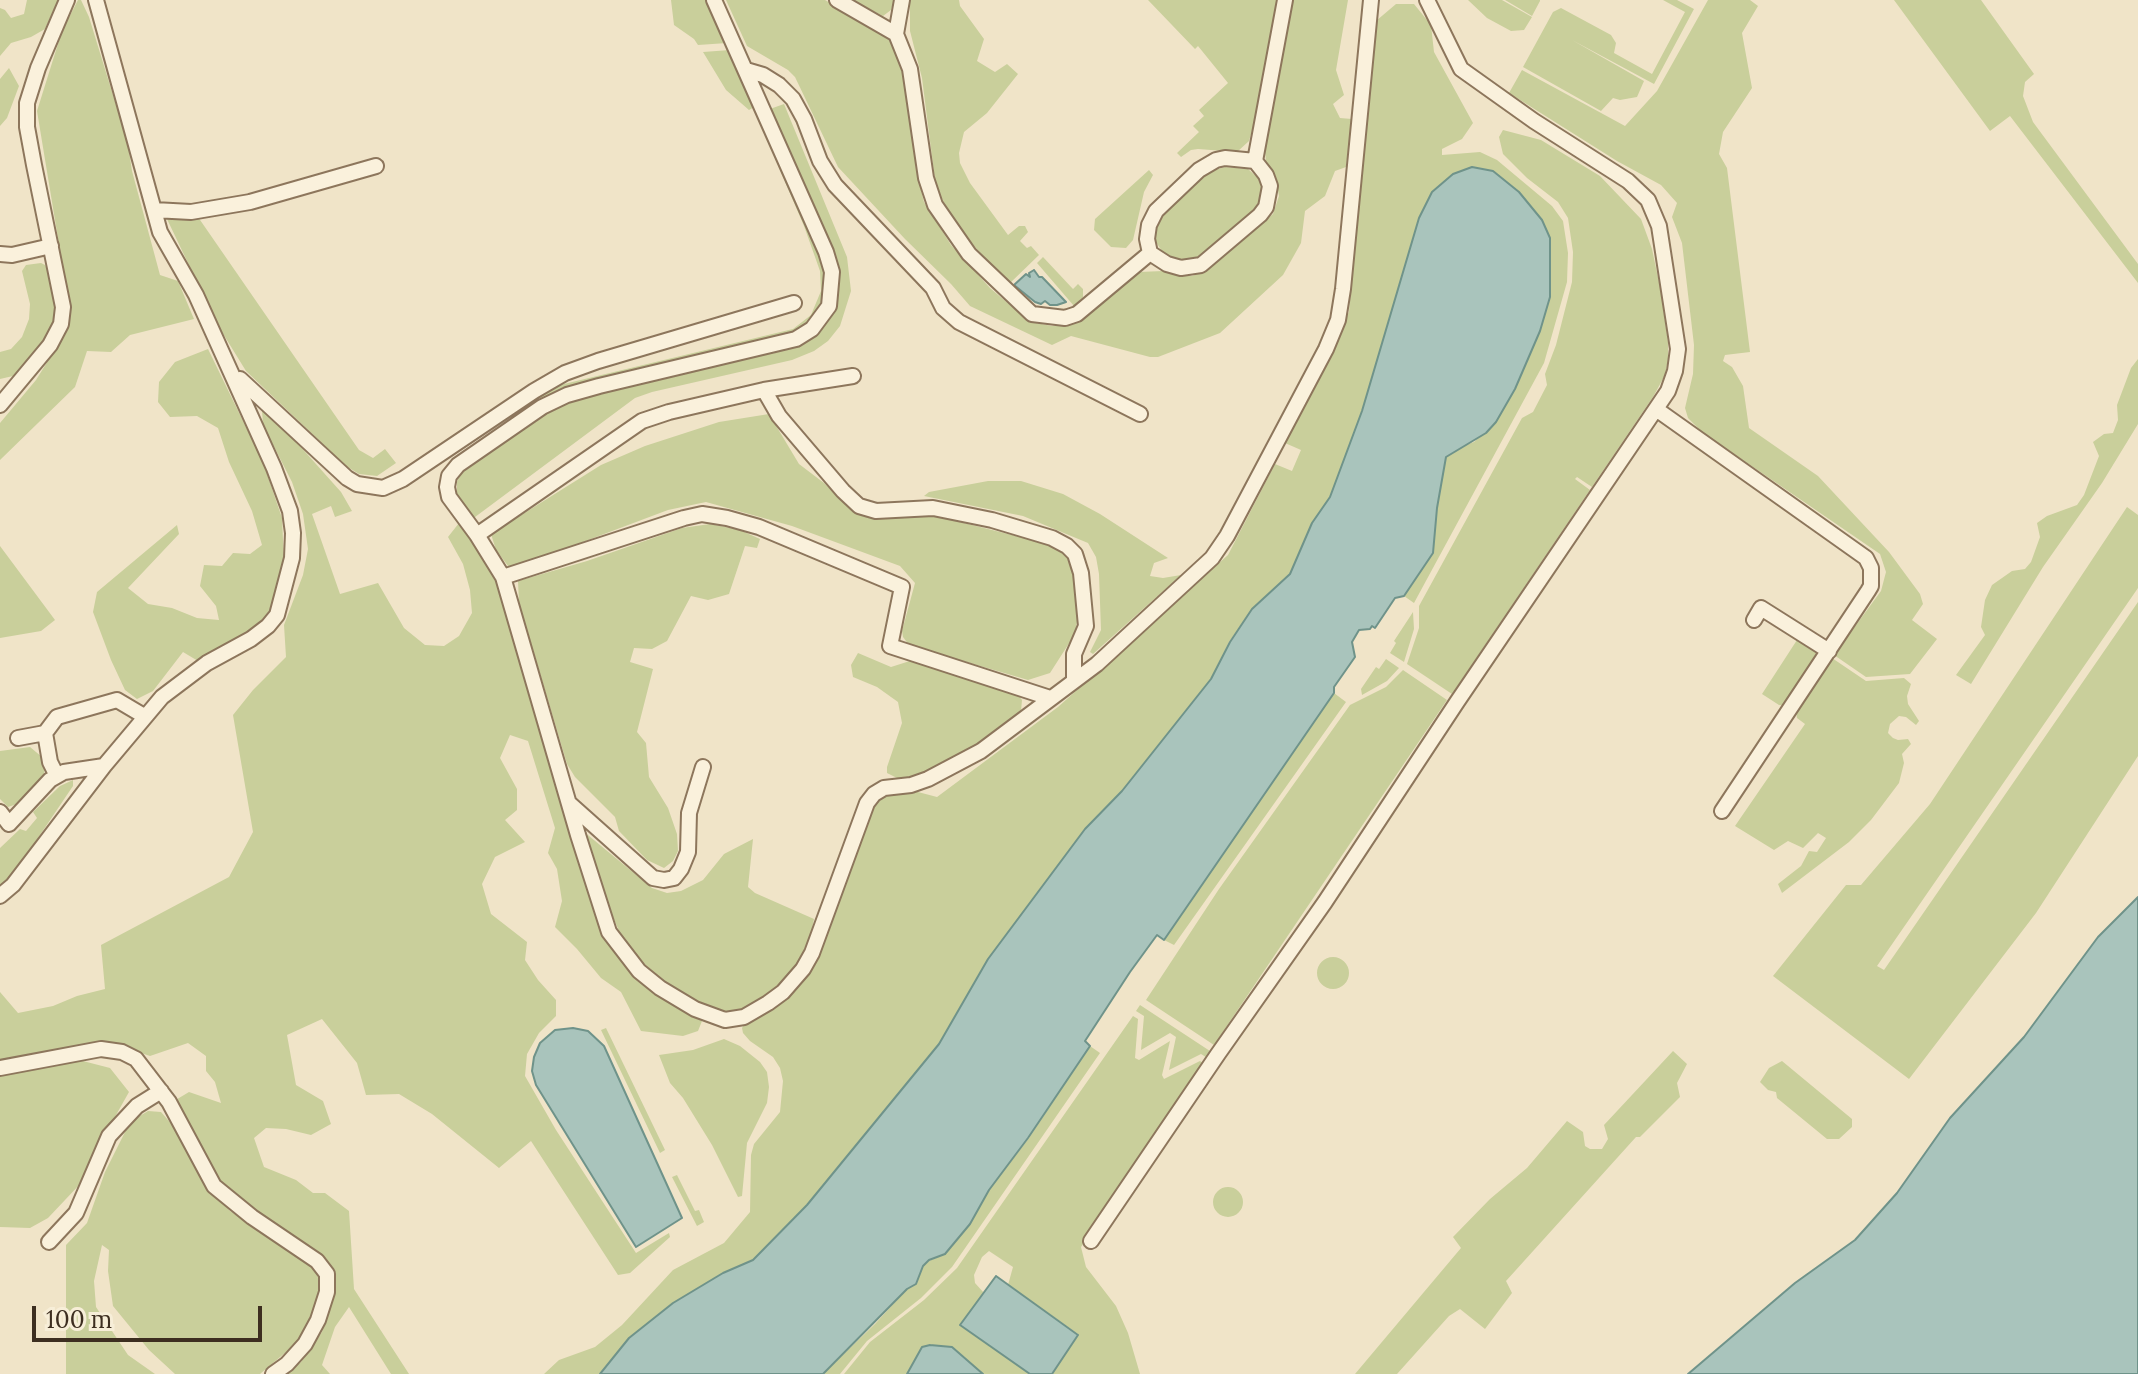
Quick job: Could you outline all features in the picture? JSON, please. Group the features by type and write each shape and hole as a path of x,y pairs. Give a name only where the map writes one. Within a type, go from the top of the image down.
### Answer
{"street":[{"path":"0,405 50,345 61,324 63,307 27,127 27,103 38,68 67,0"},
{"path":"0,896 13,885 104,766 162,697 207,663 268,626 277,615 292,558 290,511 233,373 196,295 160,232 96,0"},
{"path":"714,0 826,252 832,272 829,306 812,329 796,339 567,395 542,407 458,465 449,476 447,487 449,497 503,577 609,932 639,971 660,988 695,1009 725,1020 744,1017 783,992 803,969 812,953 867,803 874,794 884,788 911,785 981,751 1097,664 1212,558 1227,536 1332,336 1341,306 1371,0"},
{"path":"837,0 896,34"},
{"path":"902,0 896,34 910,69 926,178 935,205 969,254 1011,297 1032,314 1065,318 1077,314 1150,253"},
{"path":"1255,161 1285,0"},
{"path":"1091,1241 1325,902 1668,391 1678,349 1659,226 1652,208 1642,193 1628,181 1534,121 1461,69 1427,0"},
{"path":"746,70 763,75 793,99 826,173 917,269 933,288 943,308 959,322 1140,414"},
{"path":"1225,158 1255,161 1266,175 1270,196 1260,215 1201,265 1181,268 1167,264 1150,253 1147,239 1149,225 1156,211 1199,170 1225,158"},
{"path":"154,210 191,212 250,202 376,166"},
{"path":"0,254 12,255 51,246"},
{"path":"233,373 347,478 357,484 383,488 403,479 565,373 794,303"},
{"path":"477,535 642,421 764,390 853,376"},
{"path":"0,387 18,385"},
{"path":"764,390 779,416 859,506 876,511 933,508 992,520 1052,538 1067,546 1075,554 1081,573 1086,626 1074,654 1074,681"},
{"path":"1656,409 1870,562 1871,586 1722,811"},
{"path":"503,577 684,518 702,514 727,518 759,527 902,587 890,646 1050,698"},
{"path":"1754,620 1761,608 1829,651"},
{"path":"18,738 45,733 57,717 117,700 144,716"},
{"path":"45,733 50,762 57,776"},
{"path":"3,822 64,772 104,766"},
{"path":"570,804 653,878 674,878 688,852 689,813 703,767"},
{"path":"0,1068 90,1050 122,1052 136,1059 169,1102 214,1186 252,1217 317,1261 327,1274 327,1292 318,1320 305,1344 273,1374"},
{"path":"49,1242 76,1213 109,1136 137,1106 161,1091"}],"green space":[{"path":"27,0 58,0 45,29 11,43 0,56 0,8 11,18 24,14"},
{"path":"78,0 81,0 89,17 128,144 132,171 160,275 178,281 194,319 130,335 111,352 87,351 75,387 0,460 0,423 36,380 56,348 70,311 37,111 62,31"},
{"path":"671,0 707,0 727,43 698,45 674,25"},
{"path":"726,0 825,0 887,36 896,46 909,92 916,170 924,202 951,245 990,288 1024,317 1036,323 1052,326 1072,323 1129,275 1163,271 1192,276 1201,273 1273,214 1279,196 1265,152 1292,0 1348,0 1336,70 1344,95 1333,104 1340,118 1352,119 1346,167 1335,171 1325,196 1305,211 1301,243 1283,275 1220,333 1158,357 1071,336 1052,345 970,306 905,239 838,167 795,77 747,46"},
{"path":"852,0 894,0 891,10 883,16"},
{"path":"910,0 959,0 984,39 977,61 995,72 1007,64 1018,74 987,113 964,132 959,153 960,163 970,183 1008,235 1019,226 1025,226 1028,232 1020,241 1027,248 1031,246 1039,255 1008,285 956,225 939,193 922,78 910,31"},
{"path":"1148,0 1278,0 1257,113 1249,141 1237,152 1198,149 1181,157 1177,153 1199,132 1193,126 1204,116 1199,110 1228,83 1198,46 1195,49"},
{"path":"1468,0 1502,0 1532,17 1524,30 1511,31 1487,18"},
{"path":"1505,0 1540,0 1540,1 1532,16"},
{"path":"1663,0 1677,0 1694,9 1654,84 1572,40 1644,81 1637,97 1613,98 1601,111 1523,67 1553,12 1561,8 1611,35 1616,43 1614,53 1652,74 1685,12"},
{"path":"1708,0 1750,0 1758,6 1742,33 1752,88 1723,132 1719,154 1727,168 1750,352 1725,355 1723,361 1732,367 1743,386 1749,428 1818,476 1889,552 1920,594 1923,604 1912,620 1937,639 1910,674 1866,677 1834,655 1881,591 1886,572 1880,554 1702,432 1688,418 1685,408 1693,374 1694,345 1682,243 1672,217 1677,203 1661,185 1509,93 1522,70 1625,126 1657,91"},
{"path":"1894,0 1981,0 2034,74 2025,82 2023,96 2033,122 2138,264 2138,283 2010,116 1990,131"},
{"path":"1396,4 1414,4 1431,25 1434,52 1473,123 1462,139 1442,149 1442,155 1480,152 1497,160 1552,206 1563,221 1568,253 1567,282 1544,363 1414,603 1404,596 1433,553 1446,457 1474,442 1496,422 1515,389 1540,331 1550,297 1550,238 1519,192 1493,171 1473,167 1432,192 1419,218 1362,411 1330,497 1312,523 1290,574 1252,609 1229,642 1211,679 1122,791 1085,829 988,959 939,1044 807,1205 753,1260 723,1273 629,1338 600,1374 544,1374 559,1360 595,1347 622,1325 673,1270 724,1243 750,1212 751,1155 754,1144 780,1112 783,1081 773,1057 750,1041 742,1028 745,1023 772,1010 783,1000 874,803 885,795 897,793 918,792 937,797 1058,707 1228,555 1275,464 1292,471 1301,450 1285,443 1349,312 1370,56 1376,21"},
{"path":"730,50 756,106 749,110 726,90 703,52"},
{"path":"9,68 19,86 7,118 0,126 0,79"},
{"path":"784,104 847,257 851,291 840,326 828,341 814,351 792,360 635,398 471,520 457,497 461,471 527,422 571,398 783,347 825,321 829,251 770,109"},
{"path":"762,112 828,271 824,304 805,329 542,402 539,395 564,384 793,329 811,315 821,291 820,271 756,114"},
{"path":"1503,130 1541,140 1600,176 1641,219 1652,249 1660,287 1668,359 1665,375 1653,397 1592,487 1577,477 1575,479 1590,490 1452,694 1407,664 1419,628 1419,606 1522,418 1533,412 1547,385 1545,374 1572,282 1573,252 1568,218 1558,202 1503,154 1499,137"},
{"path":"1225,167 1248,169 1259,179 1263,193 1259,207 1195,260 1179,262 1165,256 1156,242 1159,219 1168,206 1208,172"},
{"path":"1149,170 1153,175 1144,192 1133,240 1126,248 1111,247 1094,230 1095,219"},
{"path":"198,217 359,450 373,458 385,449 396,463 377,476 359,474 346,466 246,371 217,324 167,219"},
{"path":"1043,257 1073,289 1078,284 1083,289 1083,297 1074,306 1037,263"},
{"path":"41,263 50,273 55,323 47,340 25,366 13,376 0,379 0,352 11,349 22,337 29,319 30,304 22,271 26,265"},
{"path":"208,349 263,462 282,518 284,561 277,597 261,624 198,661 183,652 153,691 137,699 125,690 93,612 97,592 177,525 179,534 128,588 148,604 172,608 197,618 219,620 216,606 200,586 204,565 222,566 233,553 250,554 262,545 252,511 229,462 218,428 197,416 170,417 158,402 159,382 175,362"},
{"path":"2138,359 2138,424 2102,483 2043,567 1971,684 1956,675 1985,635 1981,627 1985,600 1992,585 2012,571 2025,569 2031,562 2040,537 2037,523 2077,505 2084,495 2099,456 2093,442 2104,434 2113,433 2118,420 2117,405 2131,368"},
{"path":"262,410 282,426 341,492 352,511 335,517 331,506 312,514 340,594 378,583 404,628 425,645 444,646 459,636 472,613 463,564 448,537 459,523 495,575 593,904 610,943 702,1021 698,1031 683,1036 641,1031 621,992 601,978 555,927 562,901 557,869 548,853 555,828 528,741 510,735 500,758 517,789 517,810 505,820 525,842 495,857 482,884 491,914 527,942 525,960 556,1000 556,1016 539,1033 527,1054 525,1076 556,1130 636,1253 669,1233 670,1237 630,1273 618,1275 531,1141 499,1168 432,1114 399,1094 366,1095 357,1063 322,1019 287,1035 296,1085 323,1101 331,1124 311,1135 266,1128 254,1138 264,1167 296,1180 313,1193 325,1193 349,1211 354,1289 409,1374 391,1374 349,1307 335,1327 322,1365 330,1374 285,1374 301,1362 322,1332 333,1287 330,1269 221,1184 174,1101 189,1092 221,1103 215,1082 206,1071 206,1056 188,1043 150,1056 111,1043 83,1045 0,1061 0,992 18,1013 53,1006 105,989 101,945 229,877 253,832 233,715 286,657 284,625 303,575 308,549 303,514 292,482 263,425"},
{"path":"769,414 799,464 848,507 866,515 936,516 1048,544 1065,552 1072,562 1078,616 1075,634 1050,673 1028,680 909,645 902,631 915,583 900,566 792,526 706,502 668,510 519,566 508,566 496,550 491,534 601,465 645,446 719,422"},
{"path":"988,481 1021,481 1063,494 1168,558 1154,563 1150,576 1163,578 1181,575 1093,654 1090,652 1101,630 1099,574 1096,557 1088,543 1023,516 924,496 929,492"},
{"path":"2127,507 2138,515 2138,588 1877,966 1884,970 2138,602 2138,756 2036,913 1909,1079 1773,976 1846,885 1861,885 1930,804"},
{"path":"710,524 740,530 760,539 757,548 745,546 729,594 708,600 691,596 667,641 652,649 634,648 630,662 653,669 637,732 646,743 649,777 668,808 677,834 678,851 673,861 664,868 647,860 619,831 615,817 575,777 567,764 519,603 518,581 682,528"},
{"path":"0,546 55,620 41,631 0,638"},
{"path":"1413,612 1414,629 1404,662 1390,653"},
{"path":"1802,638 1817,651 1818,656 1785,706 1779,705 1762,694 1797,640"},
{"path":"858,653 891,667 913,660 1018,695 1022,700 1021,711 1010,723 934,773 897,778 887,773 887,767 902,723 898,702 877,687 853,677 851,665"},
{"path":"1832,658 1866,681 1904,678 1911,684 1908,704 1919,721 1916,725 1899,716 1890,724 1888,733 1893,738 1908,739 1911,744 1902,754 1904,763 1899,783 1871,820 1849,842 1782,893 1778,884 1801,866 1809,851 1817,852 1826,838 1818,833 1803,848 1788,841 1774,850 1735,826 1805,724 1797,718 1796,711"},
{"path":"1386,659 1399,668 1387,681 1362,695 1361,689 1376,667 1379,669"},
{"path":"1403,670 1447,700 1214,1045 1146,1000 1219,889 1350,705 1386,687"},
{"path":"1334,693 1346,702 1174,945 1164,940"},
{"path":"30,747 42,757 45,767 43,781 20,803 8,807 0,799 0,751"},
{"path":"73,780 73,786 15,872 0,886 0,848 20,829 26,831 37,818 33,812 60,786"},
{"path":"583,831 652,888 667,893 681,891 703,880 724,854 753,839 748,887 814,919 811,934 796,967 777,989 739,1013 720,1013 671,987 633,954 619,931 595,874"},
{"path":"1333,957 1345,961 1349,973 1345,985 1333,989 1321,985 1317,973 1321,961"},
{"path":"1140,1005 1213,1053 1209,1059 1201,1054 1169,1070 1176,1037 1170,1033 1141,1050 1144,1016 1136,1011"},
{"path":"1133,1016 1138,1019 1135,1058 1139,1060 1170,1041 1162,1075 1164,1079 1200,1061 1206,1065 1081,1247 1086,1267 1116,1306 1140,1374 1052,1374 1078,1334 1008,1285 1013,1267 989,1251 982,1257 974,1275 975,1283 984,1293 960,1325 1030,1374 983,1374 961,1354 944,1346 930,1345 922,1347 907,1374 844,1374 870,1342 924,1300 957,1268"},
{"path":"606,1028 665,1150 660,1153 601,1030"},
{"path":"724,1039 740,1046 760,1062 767,1072 769,1087 767,1103 747,1143 742,1196 738,1197 712,1145 670,1083 659,1055 693,1050"},
{"path":"1090,1046 1100,1053 952,1267 921,1298 867,1341 840,1374 823,1374 875,1324 923,1266 945,1254 970,1224 989,1190 1029,1138"},
{"path":"1673,1051 1687,1064 1677,1083 1680,1097 1640,1137 1636,1137 1506,1281 1512,1293 1485,1329 1460,1309 1449,1316 1397,1374 1355,1374 1461,1248 1453,1237 1490,1199 1527,1168 1567,1121 1583,1132 1585,1146 1602,1149 1608,1139 1604,1125"},
{"path":"79,1060 110,1068 129,1092 82,1182 48,1218 30,1228 0,1227 0,1074"},
{"path":"1782,1061 1852,1119 1852,1127 1839,1139 1827,1139 1777,1098 1776,1092 1768,1090 1760,1082 1769,1068"},
{"path":"148,1111 161,1112 175,1128 202,1180 230,1211 314,1266 321,1286 299,1341 260,1374 175,1374 149,1350 113,1306 108,1271 109,1250 102,1245 94,1281 96,1307 128,1355 155,1374 66,1374 66,1245 87,1223 105,1172 130,1122"},
{"path":"677,1175 704,1222 697,1226 672,1177"},
{"path":"1228,1187 1234,1188 1242,1196 1242,1208 1234,1216 1228,1217 1222,1216 1214,1208 1213,1202 1214,1196 1222,1188"}],"water":[{"path":"1472,167 1493,171 1519,192 1542,220 1550,238 1550,297 1540,331 1515,389 1486,433 1446,457 1433,553 1404,596 1395,598 1375,628 1359,630 1352,642 1355,657 1334,687 1334,693 1164,940 1157,935 1130,972 1085,1041 1090,1046 989,1190 970,1224 945,1254 923,1266 916,1284 907,1289 823,1374 600,1374 629,1338 673,1303 723,1273 753,1260 807,1205 939,1044 988,959 1085,829 1122,791 1211,679 1252,609 1290,574 1312,523 1330,497 1362,411 1419,218 1432,192 1453,174"},
{"path":"1034,270 1066,302 1050,305 1045,301 1041,304 1014,285 1026,274 1030,277 1029,273"},
{"path":"2138,897 2138,1374 1688,1374 1795,1283 1855,1240 1897,1193 1950,1118 2024,1037 2098,937"},
{"path":"573,1028 588,1031 604,1046 682,1218 636,1247 536,1085 532,1071 540,1043 555,1030"},
{"path":"996,1276 1078,1335 1052,1374 1030,1374 960,1325"},
{"path":"922,1347 952,1347 983,1374 907,1374"}]}
